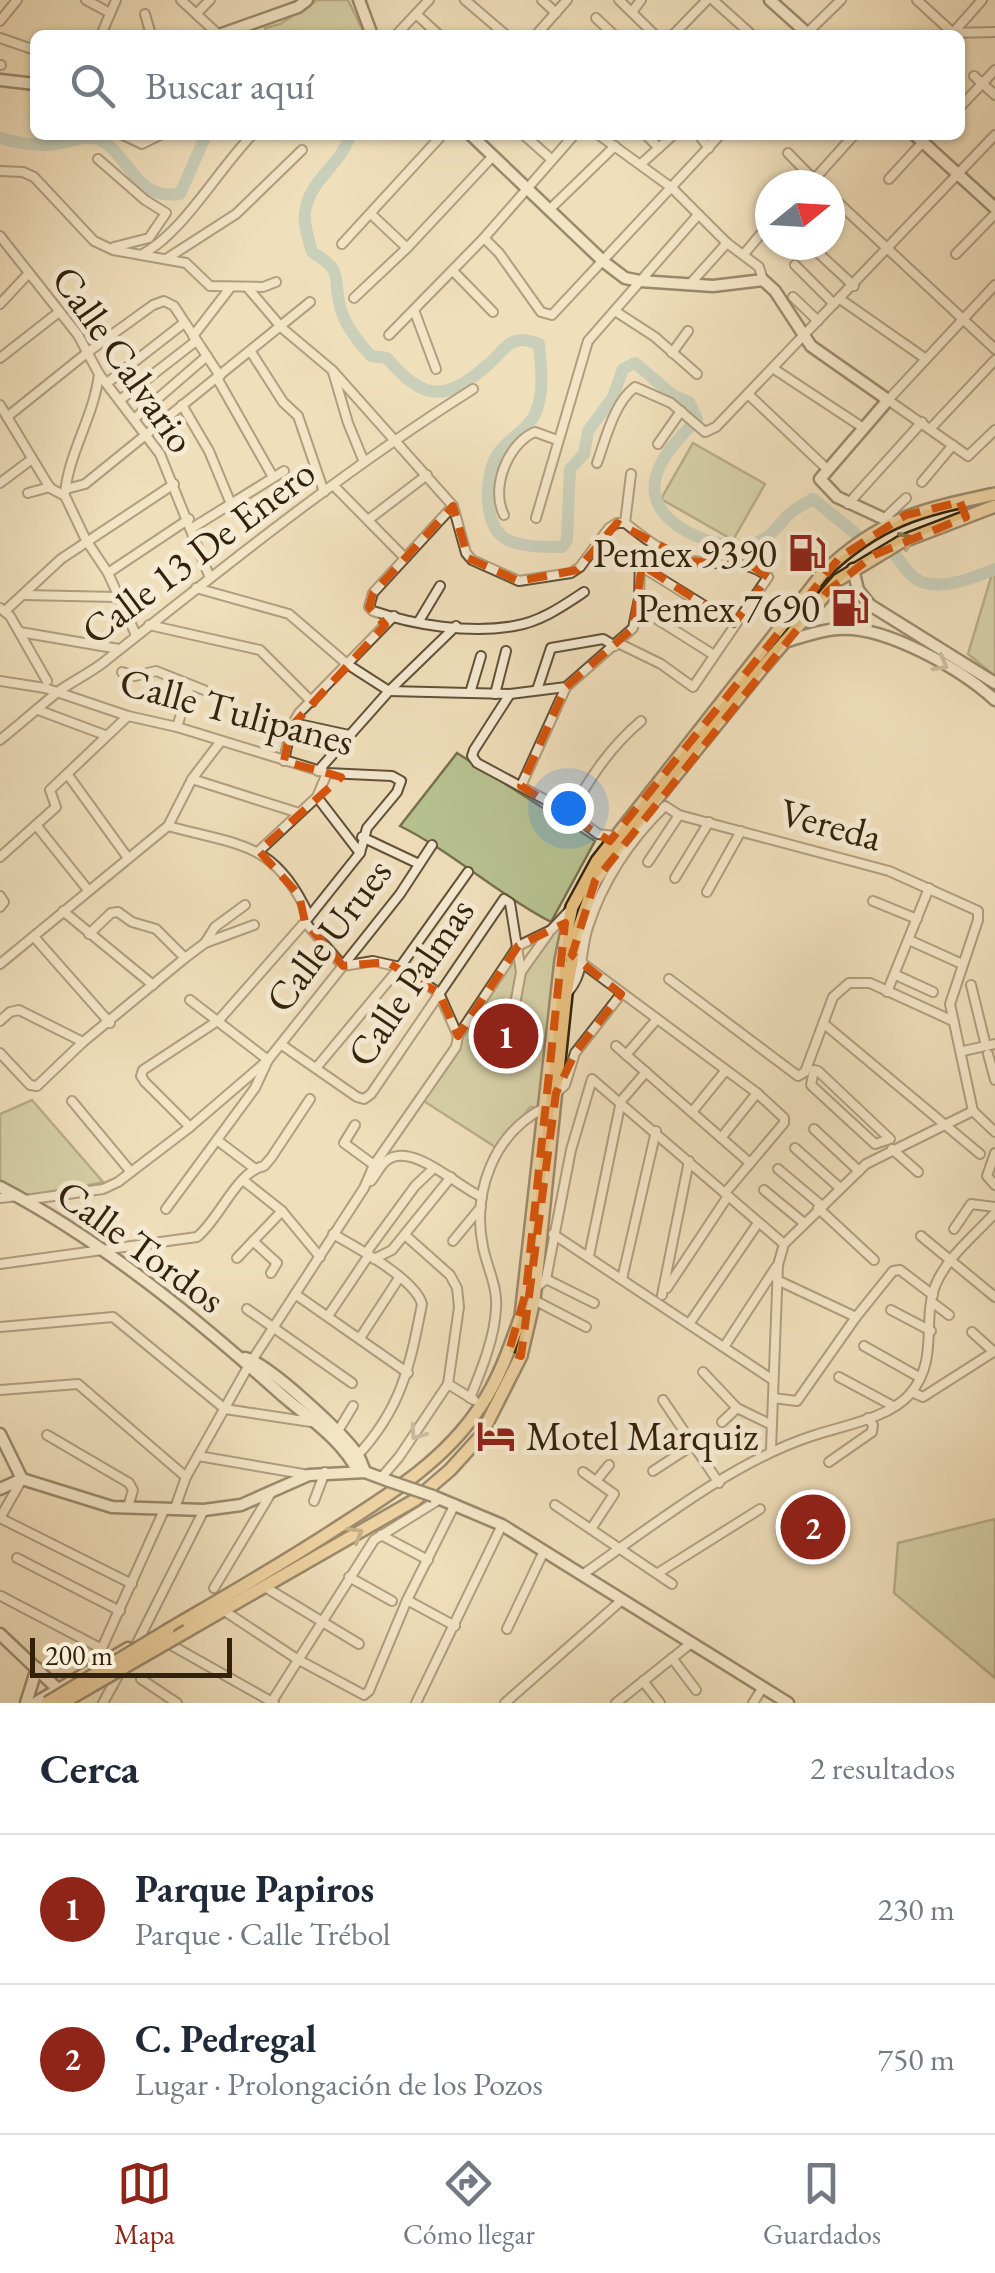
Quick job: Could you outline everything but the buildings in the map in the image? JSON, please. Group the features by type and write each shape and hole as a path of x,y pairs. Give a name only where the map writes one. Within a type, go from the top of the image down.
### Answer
{"main road":[{"path":"62,1703 187,1630 407,1483 444,1451 476,1402 515,1354 526,1292 561,960 572,908 585,880 614,836 685,752 824,573 888,521 995,494"},
{"path":"48,1703 168,1630 209,1612 224,1610 415,1500 450,1470 480,1436 539,1289 566,994 577,932 588,897 604,866 828,591 853,569 900,542 995,506"}],"street":[{"path":"0,21 17,0"},
{"path":"86,0 110,14"},
{"path":"104,30 116,0"},
{"path":"181,0 214,30"},
{"path":"196,14 210,0"},
{"path":"233,30 298,7 307,0"},
{"path":"359,0 370,30"},
{"path":"401,30 429,0"},
{"path":"465,0 500,30"},
{"path":"542,0 556,13"},
{"path":"541,30 568,0"},
{"path":"619,0 650,30"},
{"path":"632,12 641,0"},
{"path":"677,30 710,0 746,30"},
{"path":"770,0 803,30"},
{"path":"811,30 841,0"},
{"path":"917,0 948,30"},
{"path":"956,30 982,0"},
{"path":"145,14 150,30"},
{"path":"416,14 434,30"},
{"path":"596,18 609,30"},
{"path":"965,33 995,32"},
{"path":"0,38 30,48"},
{"path":"965,103 995,70"},
{"path":"974,76 995,95"},
{"path":"0,80 30,83"},
{"path":"597,463 615,416 632,388 664,399 699,428 711,431 995,135"},
{"path":"141,255 170,236 248,140"},
{"path":"342,244 437,140"},
{"path":"475,140 604,262 626,278 713,286 763,280"},
{"path":"534,140 551,159"},
{"path":"389,335 484,238 569,140"},
{"path":"607,140 672,188 727,242 759,267 763,280 775,291 802,337 968,456 995,430"},
{"path":"651,140 659,148"},
{"path":"641,164 667,140"},
{"path":"703,140 709,148"},
{"path":"484,238 547,316 552,315 716,140"},
{"path":"843,140 846,143"},
{"path":"824,170 849,140"},
{"path":"889,179 918,140"},
{"path":"920,140 995,211 956,254"},
{"path":"549,210 616,146"},
{"path":"166,259 236,214 302,150"},
{"path":"788,154 802,170"},
{"path":"354,298 493,156"},
{"path":"98,159 166,213 149,238 106,248"},
{"path":"0,171 34,177 94,241 106,248 186,263 210,286 263,287 276,282"},
{"path":"845,211 995,349"},
{"path":"370,214 407,248"},
{"path":"536,518 584,348 698,215"},
{"name":"Calle Calvario","path":"0,236 160,454 210,578"},
{"path":"744,254 755,241"},
{"path":"690,284 727,242"},
{"path":"825,260 854,286"},
{"path":"796,266 837,302 926,360"},
{"path":"452,272 493,312"},
{"path":"0,304 29,273"},
{"path":"823,474 995,285"},
{"path":"247,287 282,328 332,370 453,506 468,557 519,581 572,573 609,528 625,523 646,541 690,561 752,566 768,577 693,686 661,664 600,640 550,648 538,690"},
{"path":"120,400 195,338 230,288"},
{"path":"793,297 818,321"},
{"path":"8,417 88,352 154,304 164,301 174,306 195,338 273,477"},
{"path":"28,494 50,487 65,492 84,484 310,302"},
{"path":"414,310 436,369"},
{"path":"615,311 655,337 697,374"},
{"path":"0,358 59,312"},
{"path":"107,384 184,322"},
{"path":"672,353 688,331"},
{"path":"252,352 283,402 298,416 324,492"},
{"path":"134,419 206,356"},
{"path":"848,504 995,360"},
{"path":"774,368 862,427"},
{"path":"332,370 364,462"},
{"path":"99,374 96,402 68,469 65,492 136,635"},
{"name":"Calle 13 De Enero","path":"0,740 333,485 473,389"},
{"path":"748,394 823,474 830,492 848,504 888,521 906,498"},
{"path":"182,405 209,451 231,504"},
{"path":"0,406 50,487"},
{"path":"658,444 684,414"},
{"path":"504,515 500,490 510,451 535,432 557,440"},
{"path":"922,482 953,445"},
{"path":"0,482 32,459"},
{"path":"108,573 284,470"},
{"path":"625,523 631,474"},
{"path":"368,520 427,475"},
{"path":"47,681 20,632 2,610 24,595 61,558 174,484"},
{"path":"333,485 405,558"},
{"path":"960,502 966,517"},
{"path":"453,506 373,594 369,607 373,611 456,626 514,626 558,610 584,592"},
{"path":"633,628 641,563 734,624"},
{"path":"853,569 858,590 870,605 995,682"},
{"path":"419,622 440,586"},
{"path":"196,588 289,614 347,664 389,691 510,694 566,687"},
{"path":"24,595 116,596"},
{"path":"521,786 566,687 617,644 643,614 714,655"},
{"path":"284,761 299,713 394,616"},
{"path":"148,624 260,650 312,702"},
{"path":"259,851 317,797 322,772 349,735 456,626"},
{"path":"783,642 840,628 878,634 938,662 995,700"},
{"path":"20,632 119,649"},
{"path":"496,694 506,651"},
{"path":"470,693 481,656"},
{"path":"122,672 135,676 156,671 204,690"},
{"name":"Calle Tulipanes","path":"0,681 58,692 322,772 392,776 401,782 400,788 362,837"},
{"path":"178,727 190,686"},
{"path":"510,694 472,756 476,763 570,813 594,832 614,836"},
{"path":"38,710 105,736"},
{"path":"0,857 56,807 50,792 128,716"},
{"path":"570,813 606,755 641,722"},
{"path":"294,723 349,735"},
{"path":"0,964 168,826 192,779 221,741"},
{"path":"68,774 128,858"},
{"path":"192,779 298,813"},
{"path":"317,797 360,853"},
{"name":"Vereda","path":"582,962 586,931 602,891 623,857 665,806 678,814 889,871 978,911 962,964"},
{"path":"648,862 678,814"},
{"path":"674,878 709,822"},
{"path":"36,825 88,890"},
{"path":"168,826 259,851 276,864 300,896 307,919 343,966 374,961 400,967 439,993 458,1036"},
{"path":"706,892 741,831"},
{"path":"190,1127 144,1082 143,1070 219,1020 360,853 362,837 419,864"},
{"name":"Calle Urues","path":"0,1198 103,1188 190,1127 282,1046 400,894 432,845"},
{"path":"282,1046 316,1068 400,967 468,872"},
{"path":"887,992 929,888"},
{"path":"0,896 4,902 0,907"},
{"name":"Calle Palmas","path":"316,1068 364,1099 372,1094 504,899 510,903 518,946"},
{"path":"873,901 917,919"},
{"path":"0,1053 33,1087 244,906"},
{"path":"522,972 550,930 572,908"},
{"path":"63,911 154,986"},
{"path":"89,934 115,911 156,930 185,958"},
{"path":"204,943 254,925"},
{"path":"364,1188 374,1165 456,1047 458,1036 518,946 550,930"},
{"path":"34,938 110,1023"},
{"path":"909,940 962,964 950,1004 953,1022 973,1111 995,1132"},
{"path":"509,1037 522,972 518,946"},
{"path":"566,994 577,982 582,962 757,1093 785,1120 726,1194 660,1299"},
{"path":"896,975 934,992"},
{"path":"669,979 806,1079 918,1172"},
{"path":"806,1079 833,997 849,983 870,983 953,1022"},
{"path":"970,985 990,1048 995,1080"},
{"path":"556,1093 565,1085 575,1052 621,994"},
{"path":"190,1000 268,1060"},
{"path":"0,1021 19,1010 83,1042"},
{"path":"626,1054 657,1020"},
{"path":"823,1023 980,1154"},
{"path":"616,1046 750,1163"},
{"path":"962,1052 990,1048"},
{"name":"Calle Urues","path":"166,1210 255,1088 268,1060"},
{"path":"692,1112 726,1070"},
{"path":"772,1450 777,1280 784,1244 890,1136 816,1070 806,1079"},
{"path":"588,1256 621,1101 646,1072"},
{"path":"539,1289 571,1150 592,1080 784,1244"},
{"path":"721,1138 757,1093"},
{"path":"0,1264 197,1237 254,1168 264,1166 271,1158 310,1098"},
{"path":"72,1101 131,1172"},
{"path":"448,1384 476,1402 497,1302 482,1244 486,1170 522,1122 544,1108"},
{"path":"885,1145 973,1111"},
{"name":"Calle Palmas","path":"354,1125 344,1143 374,1165"},
{"path":"814,1130 859,1170"},
{"path":"622,1279 656,1131"},
{"path":"216,1140 254,1168"},
{"path":"550,1144 571,1150"},
{"path":"795,1148 840,1188"},
{"path":"995,1152 987,1176 995,1185"},
{"path":"93,1668 186,1476 248,1361 364,1188 391,1158 414,1158 482,1196"},
{"path":"660,1299 689,1161"},
{"path":"328,1316 416,1186 434,1168"},
{"path":"778,1168 874,1260"},
{"path":"369,1256 392,1250 451,1176"},
{"path":"243,1180 282,1211 320,1257"},
{"name":"Calle Tordos","path":"0,1186 104,1252 338,1431 362,1472"},
{"path":"764,1190 804,1223"},
{"path":"582,1575 772,1450 868,1418 912,1392 927,1359 933,1299 950,1263 995,1210 971,1204 954,1228"},
{"path":"453,1241 481,1207"},
{"path":"237,1258 282,1211"},
{"path":"690,1324 758,1223"},
{"path":"333,1234 400,1278 418,1293 422,1304 408,1373 389,1418 356,1458"},
{"path":"553,1234 660,1299 773,1380"},
{"path":"385,1480 448,1384 459,1307 457,1288 447,1272 405,1235"},
{"path":"921,1236 995,1297"},
{"path":"254,1241 277,1263 270,1274"},
{"path":"724,1347 778,1265"},
{"path":"773,1398 796,1401 856,1318 897,1270 949,1315"},
{"path":"360,1338 400,1278"},
{"path":"777,1280 856,1318"},
{"path":"539,1289 594,1303"},
{"path":"539,1289 586,1327"},
{"path":"294,1294 408,1373"},
{"path":"247,1309 352,1383"},
{"path":"892,1310 931,1331"},
{"path":"0,1327 112,1318 225,1409 314,1422"},
{"path":"912,1392 923,1397 994,1352 972,1332"},
{"path":"864,1346 919,1377"},
{"name":"Calle Tordos","path":"248,1361 356,1458"},
{"path":"702,1372 737,1408 772,1425"},
{"path":"839,1377 893,1406"},
{"path":"0,1390 78,1384 186,1476"},
{"path":"663,1400 720,1483"},
{"path":"338,1431 353,1406"},
{"path":"722,1422 737,1408"},
{"path":"829,1462 872,1432 868,1418"},
{"path":"0,1434 22,1480"},
{"path":"46,1435 129,1484 132,1490 128,1507"},
{"path":"653,1471 693,1445"},
{"path":"198,1456 308,1474 362,1472 455,1504 502,1525 788,1703"},
{"path":"596,1482 609,1465"},
{"path":"314,1501 326,1472"},
{"path":"583,1472 614,1494 592,1528"},
{"path":"0,1489 22,1480 82,1500 128,1507 204,1510 242,1505 308,1474"},
{"path":"22,1480 0,1518 132,1584"},
{"path":"214,1588 273,1490"},
{"path":"170,1645 273,1703 349,1577 381,1535 437,1498"},
{"path":"224,1610 298,1660 364,1695 455,1504"},
{"path":"554,1505 672,1584"},
{"path":"658,1573 760,1509"},
{"path":"137,1643 204,1510"},
{"path":"416,1703 502,1525"},
{"path":"381,1535 428,1560"},
{"path":"506,1629 544,1552"},
{"path":"17,1558 120,1611"},
{"path":"349,1577 392,1601"},
{"path":"265,1586 359,1644"},
{"path":"1,1596 102,1649"},
{"path":"407,1600 455,1626"},
{"path":"505,1703 622,1600"},
{"path":"34,1703 137,1643 209,1612"},
{"path":"0,1634 71,1703 198,1629 209,1612"},
{"path":"616,1703 690,1644"},
{"path":"672,1658 696,1690"},
{"path":"26,1703 36,1668"},
{"path":"103,1703 120,1672"},
{"path":"141,1679 178,1703"},
{"path":"643,1681 660,1703"},
{"path":"753,1703 763,1687"}],"highlighted area":[{"path":"960,502 966,517 874,555 828,591 595,881 572,955 621,994 575,1053 556,1093 521,1356 509,1351 526,1292 565,923 518,946 458,1036 439,993 387,962 343,966 305,922 299,895 259,851 341,777 284,761 291,727 385,625 369,607 373,593 453,506 468,558 519,581 577,570 617,523 690,561 752,566 768,577 734,624 642,565 633,628 566,687 521,786 610,841 840,557 906,515"}],"green space":[{"path":"317,0 348,0 363,30 265,30"},
{"path":"693,443 765,484 733,540 661,499"},
{"path":"995,564 995,676 968,654"},
{"path":"457,753 595,841 551,922 400,826"},
{"path":"564,921 544,1108 530,1107 500,1150 419,1098 519,952 522,971"},
{"path":"32,1100 103,1182 26,1199 0,1183 0,1114"},
{"path":"995,1519 995,1678 894,1593 898,1543"}],"waterway":[{"path":"0,138 46,145 75,140"},
{"path":"100,140 111,147 142,184 164,194 180,194 204,140"},
{"path":"348,140 313,191 305,222 312,252 333,270 345,320 371,356 387,358 413,383 438,392 463,384 512,342 539,344 542,380 538,406 531,421 503,447 491,470 488,504 500,534 521,544 562,547 567,540 570,469 584,454 588,431 613,397 623,369 635,363 674,396 689,402 697,419 666,455 655,481 655,497 673,522 721,544 752,544 768,536 790,513 813,499 856,534"},
{"path":"893,552 914,577 931,584 959,582 995,569"}],"place":[{"name":"Pemex 9390","path":"807,553"},
{"name":"Pemex 7690","path":"850,608"},
{"name":"Parque Papiros","path":"506,1036"},
{"name":"Motel Marquiz","path":"496,1436"},
{"name":"C. Pedregal","path":"813,1527"}]}
